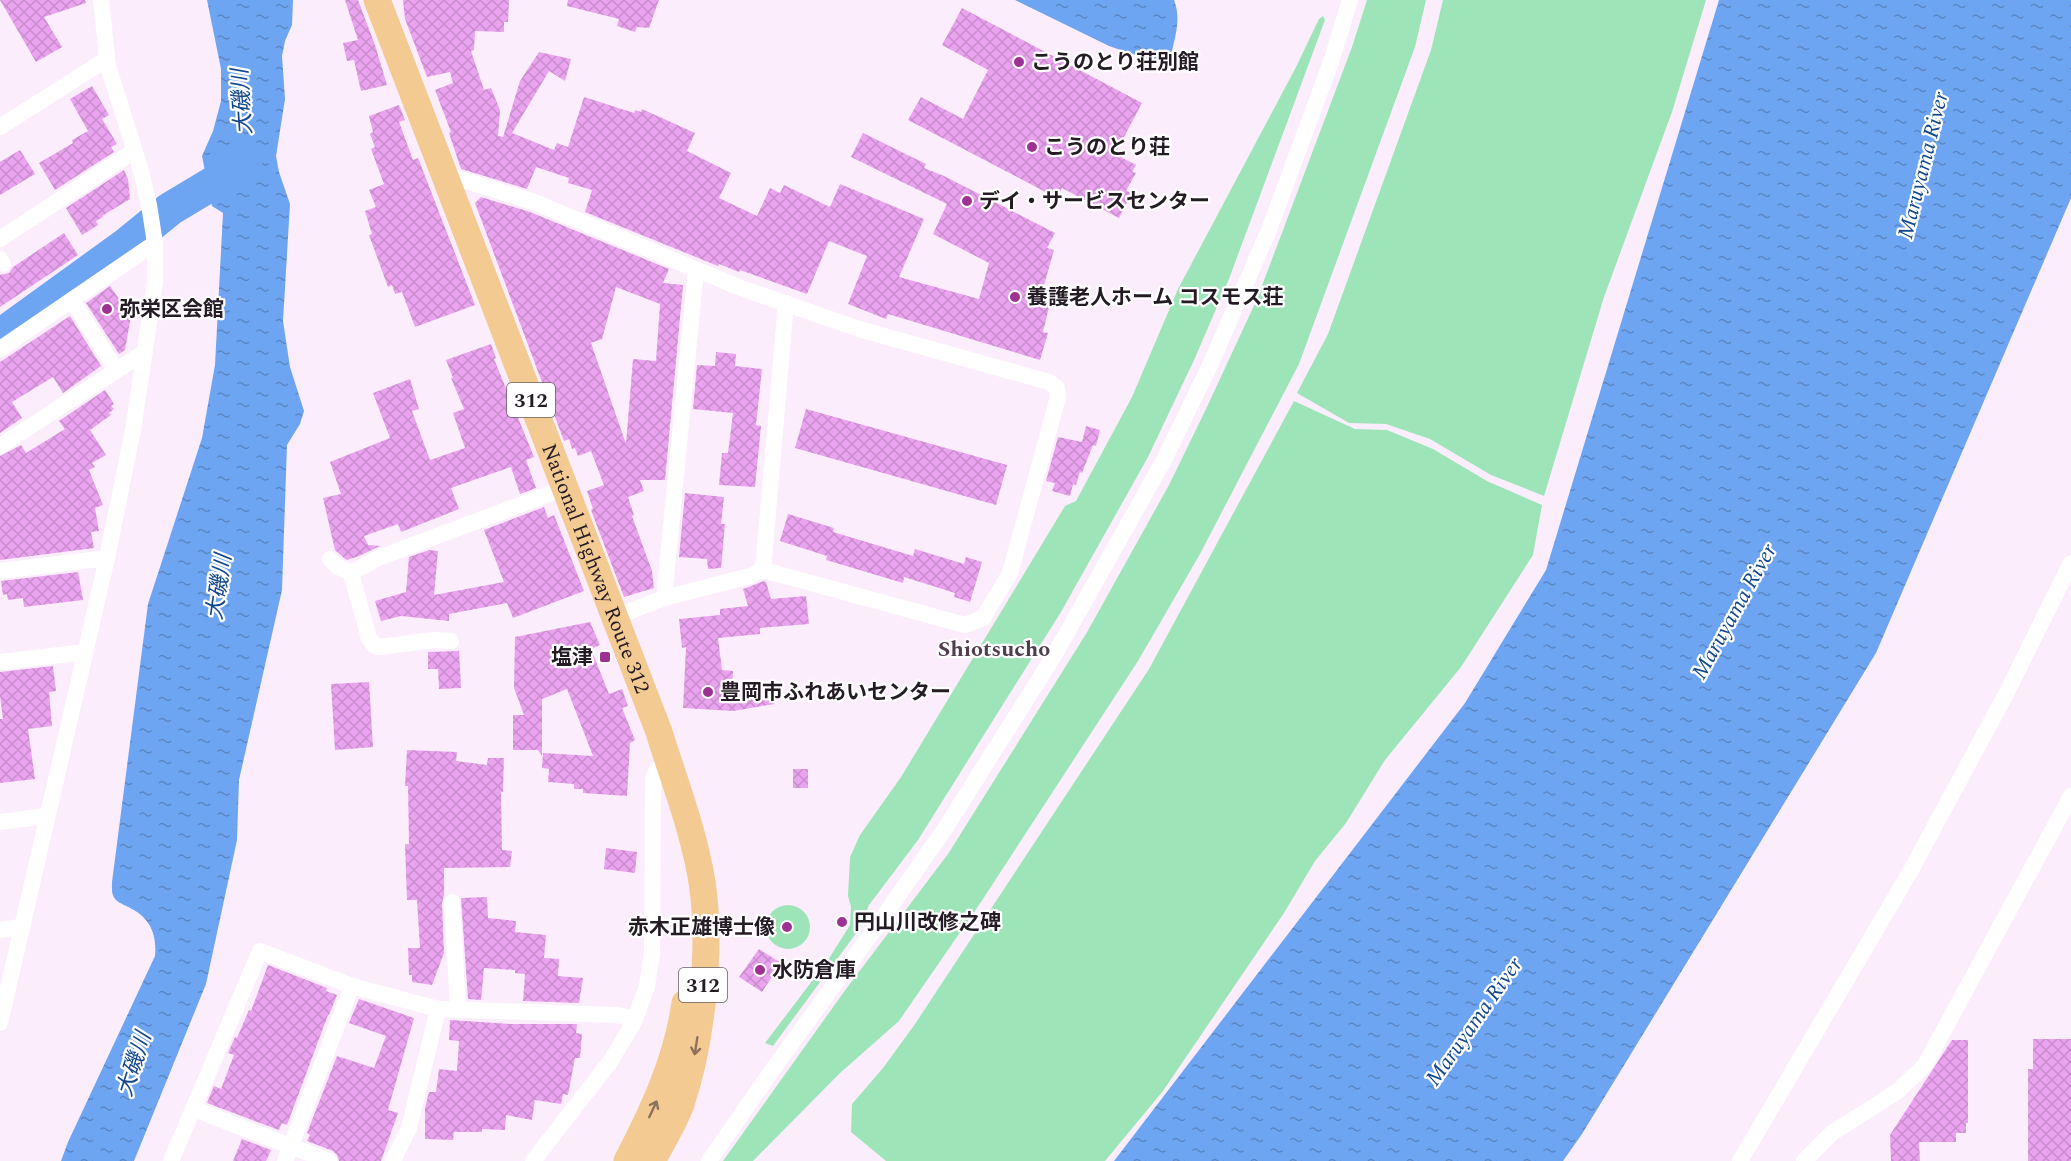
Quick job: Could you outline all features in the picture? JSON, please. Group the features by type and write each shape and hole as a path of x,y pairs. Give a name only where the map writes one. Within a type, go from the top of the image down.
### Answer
{"highway":[{"name":"National Highway Route 312","path":"377,0 659,732 694,846 702,882 704,907 704,978 694,1058 680,1106 652,1161"},
{"name":"National Highway Route 312","path":"627,1161 660,1094 675,1051 689,976 690,882 681,802"}],"street":[{"path":"0,1023 107,558 133,430 155,282 155,243 149,205 107,59 101,0"},
{"path":"709,1161 878,926 946,827 1055,654 1159,470 1211,363 1269,230 1350,0"},
{"path":"0,127 107,59"},
{"path":"0,239 134,152"},
{"path":"446,179 463,180 534,202 696,270 859,329 1049,382 1057,388 1058,397 1010,573 983,618 965,625 763,570 750,576 664,598 615,617"},
{"path":"0,349 155,243"},
{"path":"664,598 696,270"},
{"path":"72,300 116,370"},
{"path":"763,570 786,303"},
{"path":"0,446 145,352"},
{"path":"351,573 378,558 565,488"},
{"path":"0,571 107,558"},
{"path":"330,559 338,567 351,573 369,638 374,645 434,640 451,641"},
{"path":"1740,1161 1910,872 2006,694 2071,563"},
{"path":"0,662 85,652"},
{"path":"533,1161 610,1062 634,1022 647,986 652,953 653,778 658,768 669,764"},
{"path":"1804,1161 1832,1133 1898,1091 1926,1065 2071,796"},
{"path":"0,822 46,816"},
{"path":"452,902 458,1009"},
{"path":"0,930 21,927"},
{"path":"171,1161 260,951 352,986 438,1009 617,1015 634,1022"},
{"path":"288,1154 352,986"},
{"path":"393,1161 409,1128 438,1009"},
{"path":"194,1110 288,1154 329,1161"}],"green space":[{"path":"1367,0 1426,0 1415,47 1299,364 1200,554 1138,661 981,902 899,1021 839,1074 753,1161 723,1161 846,989 948,854 1086,634 1169,485 1257,299 1352,47"},
{"path":"1443,0 1706,0 1672,112 1604,297 1544,496 1491,475 1430,439 1386,424 1349,423 1297,393 1328,334 1431,50"},
{"path":"1323,16 1325,20 1229,279 1148,457 1061,612 918,840 869,905 860,928 773,1046 765,1043 828,960 850,925 851,907 848,896 850,857 860,835 901,777 1065,506 1076,501 1132,397 1178,289 1295,69 1319,19"},
{"path":"1294,401 1355,429 1387,430 1433,449 1487,481 1542,505 1533,555 1461,667 1385,760 1346,823 1315,861 1284,913 1163,1091 1105,1161 886,1161 851,1132 852,1104 883,1068 915,1024 1149,669"},
{"path":"788,905 803,912 810,927 803,942 788,949 773,942 766,927 773,912"}],"water":[{"name":"大磯川","path":"207,0 293,0 292,25 282,56 285,99 276,156 290,204 283,321 290,367 304,411 300,424 287,445 282,590 239,780 237,840 206,984 134,1161 61,1161 155,956 154,935 148,923 139,913 114,898 112,882 148,604 202,438 215,365 223,213 212,206 202,156 213,131 221,101 221,69"},
{"path":"1015,0 1174,0 1177,22 1170,60 1166,64 1159,63 1109,46"},
{"name":"Maruyama River","path":"1719,0 2071,0 2071,198 1876,653 1582,1134 1563,1161 1114,1161 1465,703 1546,570"}],"building":[{"path":"0,0 85,0 86,3 44,17 62,47 36,62"},
{"path":"345,0 358,0 387,85 361,91 354,60 347,61 343,43 358,40"},
{"path":"403,0 509,0 508,22 504,22 504,32 475,31 474,50 471,51 484,90 491,88 500,110 498,136 503,137 520,81 539,52 571,59 565,81 549,71 512,133 554,150 557,143 568,147 584,97 634,113 635,110 641,112 642,109 695,133 687,151 731,173 719,198 757,216 770,188 780,193 784,185 830,207 840,184 924,219 899,277 979,299 989,263 933,234 947,204 851,157 863,133 926,164 924,168 1055,233 1047,248 1054,250 1042,292 1052,295 1043,332 1048,333 1040,360 888,314 886,319 848,304 867,256 829,241 807,294 740,270 739,272 719,264 718,266 585,212 592,190 568,183 569,178 536,167 527,189 461,169 449,133 451,132 435,90 453,83 450,72 427,77 405,19"},
{"path":"568,0 659,0 649,28 637,27 635,32 617,26 619,19 567,6"},
{"path":"962,8 1142,103 1115,154 1136,165 1132,172 1136,173 1126,191 1132,193 1119,218 1062,188 1057,198 908,120 921,97 963,119 988,70 942,45"},
{"path":"92,86 109,115 102,119 117,144 111,147 114,152 55,190 39,163 73,143 72,140 88,131 70,99"},
{"path":"399,105 405,120 399,122 413,160 418,158 475,305 415,327 402,292 395,294 392,285 388,287 369,235 372,234 365,211 376,207 369,190 384,184 371,149 375,147 370,134 373,132 369,116"},
{"path":"20,150 35,174 0,195 0,162"},
{"path":"124,170 128,179 130,199 102,216 96,221 98,225 82,235 66,208"},
{"path":"481,197 530,212 669,269 663,283 683,285 665,480 640,480 644,491 628,497 634,515 632,516 652,571 654,588 624,597 591,510 593,509 587,491 604,485 591,451 578,456 575,448 572,449 569,439 564,441 475,203","holes":["616,287 660,304 656,361 633,359 626,444 591,343 602,339"]},
{"path":"64,233 78,255 0,307 0,275 9,273 13,267"},
{"name":"弥栄区会館","path":"110,286 131,316 125,350 119,354 86,303"},
{"path":"70,316 101,366 63,393 53,377 12,402 22,418 0,433 0,362"},
{"path":"491,344 496,358 494,359 534,457 526,460 536,488 520,494 511,467 451,488 459,509 401,532 398,524 364,536 368,545 380,546 347,560 344,558 335,550 323,498 341,494 330,462 390,438 373,393 410,379 419,409 412,411 430,460 465,448 453,413 464,409 446,360"},
{"path":"716,352 736,354 735,366 762,369 756,425 761,426 755,487 719,485 722,453 728,453 733,413 693,409 697,365 715,366"},
{"path":"105,390 114,404 111,406 114,409 109,413 111,415 90,430 106,455 92,463 95,467 89,470 103,505 95,508 99,531 91,532 94,548 0,560 0,456 21,445 26,453 65,429 59,421"},
{"path":"806,409 1007,465 996,505 795,448"},
{"path":"1086,426 1100,430 1096,446 1093,445 1076,485 1073,484 1070,496 1052,491 1055,483 1046,481 1058,437 1082,442"},
{"path":"685,493 724,497 721,524 725,524 721,568 708,569 707,559 679,557"},
{"path":"544,507 548,518 554,515 584,591 513,618 507,603 449,614 449,621 401,616 381,621 375,601 406,592 409,557 429,550 438,551 434,595 504,582 484,530"},
{"path":"788,514 834,528 833,532 913,556 915,549 964,564 966,557 982,562 970,602 954,597 955,593 904,577 903,583 826,560 827,556 780,541"},
{"path":"78,572 83,600 24,607 23,598 8,600 7,594 3,595 1,581"},
{"path":"764,581 771,599 806,596 809,624 760,628 760,634 718,638 722,670 733,671 732,691 771,684 774,704 733,711 683,708 686,647 682,648 679,619 720,615 720,609 748,606 743,589"},
{"path":"590,622 600,645 591,649 609,694 622,689 628,706 622,708 635,740 630,743 627,796 583,793 583,789 574,789 574,784 548,782 549,769 542,768 543,753 593,756 567,689 542,699 542,756 538,750 513,750 513,715 524,715 514,688 515,637"},
{"path":"459,651 461,688 439,689 438,669 428,669 428,652"},
{"path":"53,666 56,691 49,692 52,726 28,729 35,779 0,783 0,719 3,719 0,672"},
{"path":"369,682 373,747 335,750 331,684"},
{"path":"407,750 457,752 456,761 487,765 488,758 504,758 503,792 501,792 502,850 512,851 510,867 444,868 442,903 444,953 432,985 412,982 412,975 409,975 408,948 420,948 417,900 407,900 405,844 409,844 408,786 405,786"},
{"path":"793,769 808,769 808,788 793,788"},
{"path":"606,848 637,852 635,873 604,869"},
{"path":"487,897 488,918 516,921 515,932 546,935 544,958 559,959 558,976 583,978 579,1003 523,1001 525,974 515,973 515,970 484,968 481,1000 468,999 461,898"},
{"name":"水防倉庫","path":"759,949 781,963 762,992 739,977"},
{"path":"268,965 327,988 326,991 337,995 287,1125 282,1123 279,1130 207,1103 214,1086 221,1089 234,1055 228,1053 249,1010 251,1011"},
{"path":"359,999 414,1018 388,1110 398,1113 381,1161 339,1161 333,1151 307,1141 310,1135 307,1133 337,1056 374,1068 386,1036 349,1023"},
{"path":"450,1020 511,1024 577,1024 576,1033 582,1034 580,1058 575,1058 568,1095 563,1094 561,1104 535,1100 532,1120 506,1115 505,1130 482,1129 482,1132 454,1132 453,1140 425,1139 425,1108 429,1092 436,1092 439,1069 457,1071 459,1041 449,1040"},
{"path":"2033,1039 2071,1039 2071,1161 2028,1161 2028,1069 2033,1069"},
{"path":"1952,1040 1968,1040 1966,1133 1956,1133 1956,1142 1919,1142 1920,1161 1891,1161 1890,1135"},
{"path":"242,1139 271,1150 266,1161 233,1161"}],"waterway":[{"path":"0,336 127,244 170,209 245,164"}],"place":[{"name":"こうのとり荘別館","path":"1019,62"},
{"name":"こうのとり荘","path":"1032,147"},
{"name":"デイ・サービスセンター","path":"967,201"},
{"name":"養護老人ホーム コスモス荘","path":"1015,297"},
{"name":"弥栄区会館","path":"107,309"},
{"name":"塩津","path":"605,657"},
{"name":"豊岡市ふれあいセンター","path":"708,692"},
{"name":"円山川改修之碑","path":"842,922"},
{"name":"赤木正雄博士像","path":"787,927"},
{"name":"水防倉庫","path":"760,970"}],"district":[{"name":"Shiotsucho","path":"994,648"}]}
